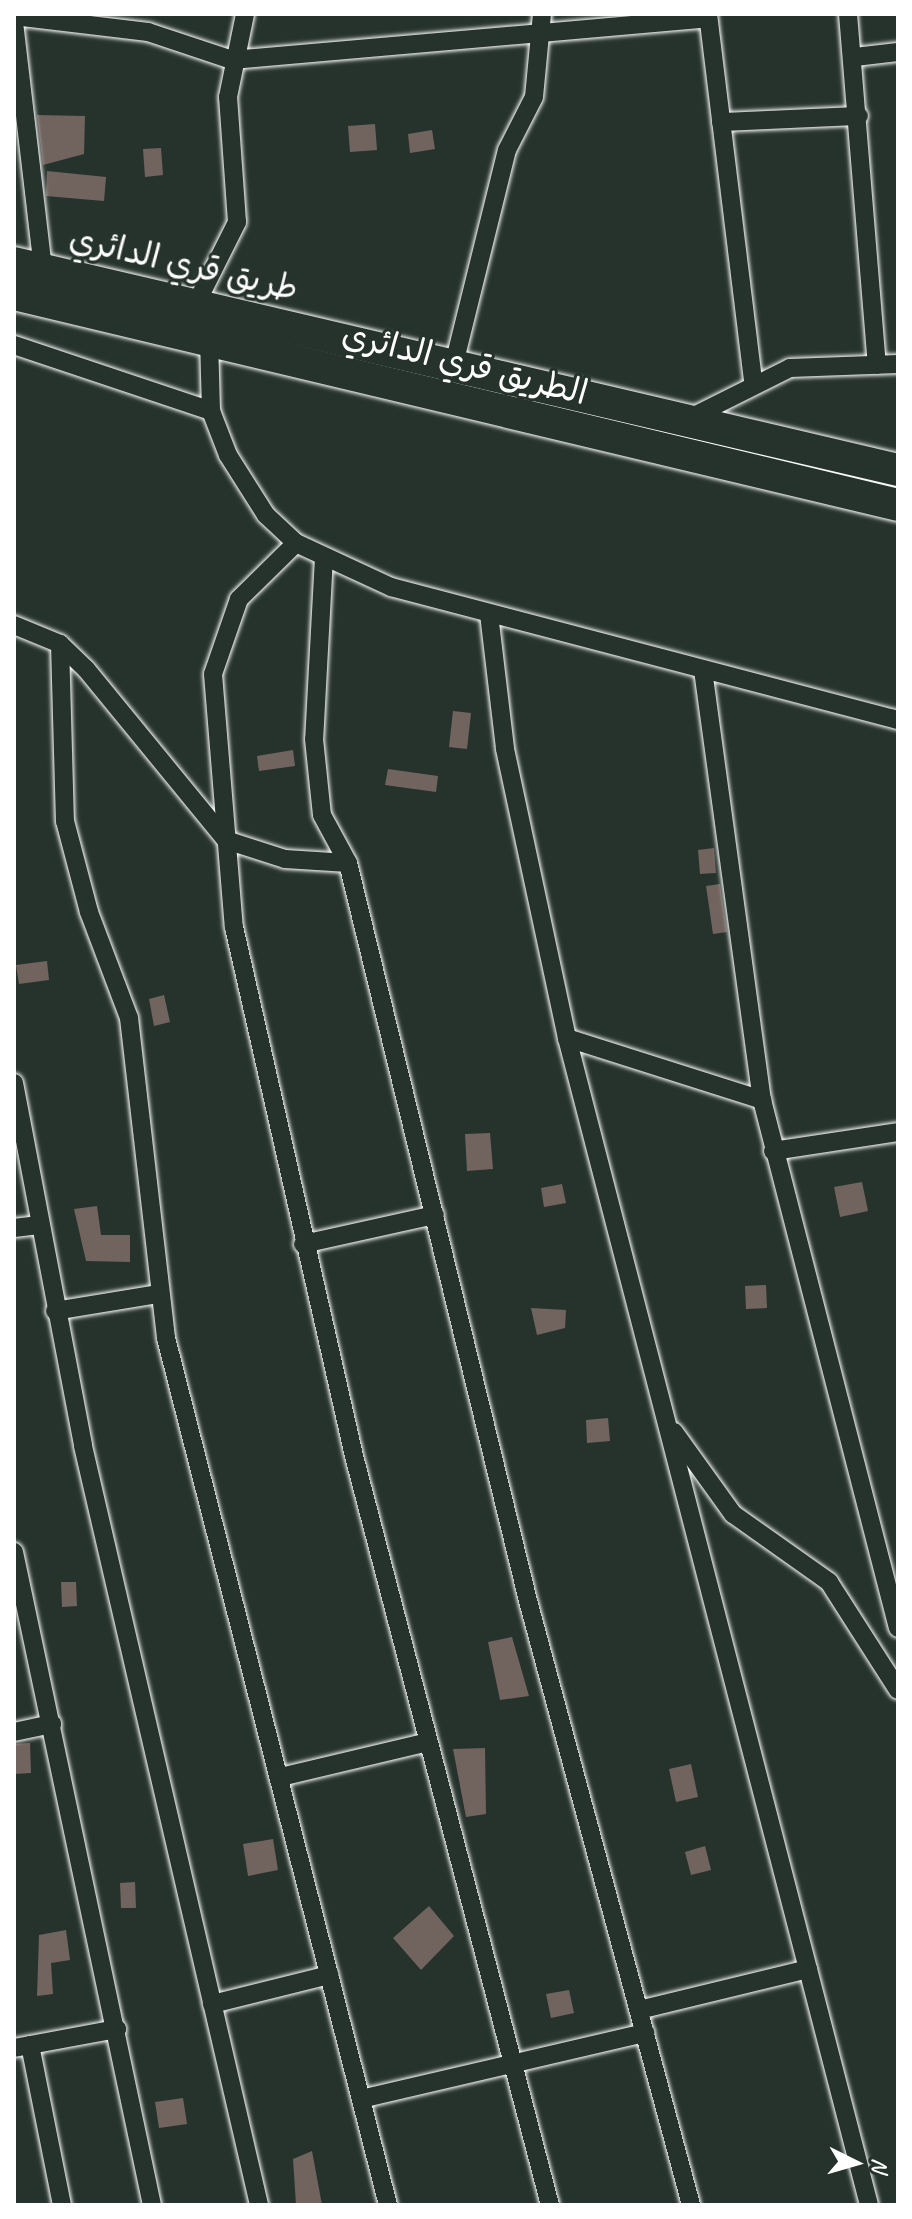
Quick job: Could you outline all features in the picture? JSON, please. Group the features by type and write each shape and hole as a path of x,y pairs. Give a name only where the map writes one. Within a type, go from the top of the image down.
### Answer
{"highway":[{"name":"طريق قري الدائري","path":"29,266 898,470"},
{"name":"الطريق قري الدائري","path":"14,294 898,505"}],"street":[{"path":"196,304 237,222 232,60 245,14"},
{"path":"454,364 507,150 534,97 544,33 542,14"},
{"path":"848,14 855,57 877,365"},
{"path":"29,266 14,19 147,23 232,60 708,16 753,381"},
{"path":"855,57 898,52"},
{"path":"721,122 859,116"},
{"path":"209,339 211,411 244,487 296,543 391,587 898,720"},
{"path":"14,345 211,411"},
{"path":"688,419 753,381 815,363 898,364"},
{"path":"296,543 250,584 217,651 212,697 244,981 303,1244 428,1742 516,2064 550,2205"},
{"path":"324,557 315,773 322,815 348,863 435,1215 691,2205"},
{"path":"489,614 505,749 567,1038 869,2205"},
{"path":"14,625 60,644 226,840 285,859 348,863"},
{"path":"60,644 65,821 129,1018 158,1294 388,2205"},
{"path":"703,670 762,1100 898,1628"},
{"path":"567,1038 762,1100"},
{"path":"14,1083 37,1225 55,1311 259,2205"},
{"path":"773,1151 898,1132"},
{"path":"303,1244 435,1215"},
{"path":"14,1228 37,1225"},
{"path":"55,1311 158,1294"},
{"path":"663,1416 733,1514 829,1582 898,1690"},
{"path":"14,1552 152,2205"},
{"path":"14,1732 52,1724"},
{"path":"281,1777 428,1742"},
{"path":"639,2010 808,1969"},
{"path":"212,2004 329,1975"},
{"path":"62,2205 22,2046 117,2029"},
{"path":"361,2099 645,2033"}],"building":[{"path":"37,115 85,116 84,154 43,165"},
{"path":"375,124 377,150 350,152 348,126"},
{"path":"432,130 435,149 410,153 408,134"},
{"path":"161,148 163,175 145,177 143,149"},
{"path":"47,171 106,177 104,201 46,196"},
{"path":"453,711 471,713 467,749 449,747"},
{"path":"293,750 295,766 259,771 257,756"},
{"path":"388,769 438,776 436,792 385,785"},
{"path":"714,848 716,873 700,874 698,850"},
{"path":"720,884 727,932 713,934 706,886"},
{"path":"47,961 49,980 19,984 16,965"},
{"path":"164,995 170,1022 154,1026 149,999"},
{"path":"490,1133 493,1169 467,1171 465,1134"},
{"path":"862,1182 868,1211 840,1217 834,1187"},
{"path":"562,1184 566,1203 544,1207 541,1188"},
{"path":"97,1206 101,1235 130,1235 130,1262 86,1261 74,1209"},
{"path":"766,1285 767,1308 746,1309 745,1286"},
{"path":"531,1308 566,1310 565,1328 537,1335"},
{"path":"608,1418 610,1441 587,1443 586,1420"},
{"path":"61,1582 76,1582 77,1606 62,1607"},
{"path":"512,1637 529,1696 500,1700 488,1642"},
{"path":"30,1743 31,1773 14,1774 14,1744"},
{"path":"485,1748 486,1814 466,1817 453,1749"},
{"path":"691,1764 698,1797 676,1802 669,1769"},
{"path":"273,1839 278,1870 248,1876 243,1844"},
{"path":"705,1846 711,1870 691,1875 685,1852"},
{"path":"135,1882 136,1908 121,1908 120,1883"},
{"path":"429,1906 454,1936 421,1970 393,1938"},
{"path":"66,1930 70,1960 51,1963 53,1994 37,1996 39,1935"},
{"path":"569,1990 574,2013 551,2018 546,1994"},
{"path":"183,2098 187,2124 159,2128 155,2102"},
{"path":"312,2151 322,2205 296,2205 293,2159"}]}
